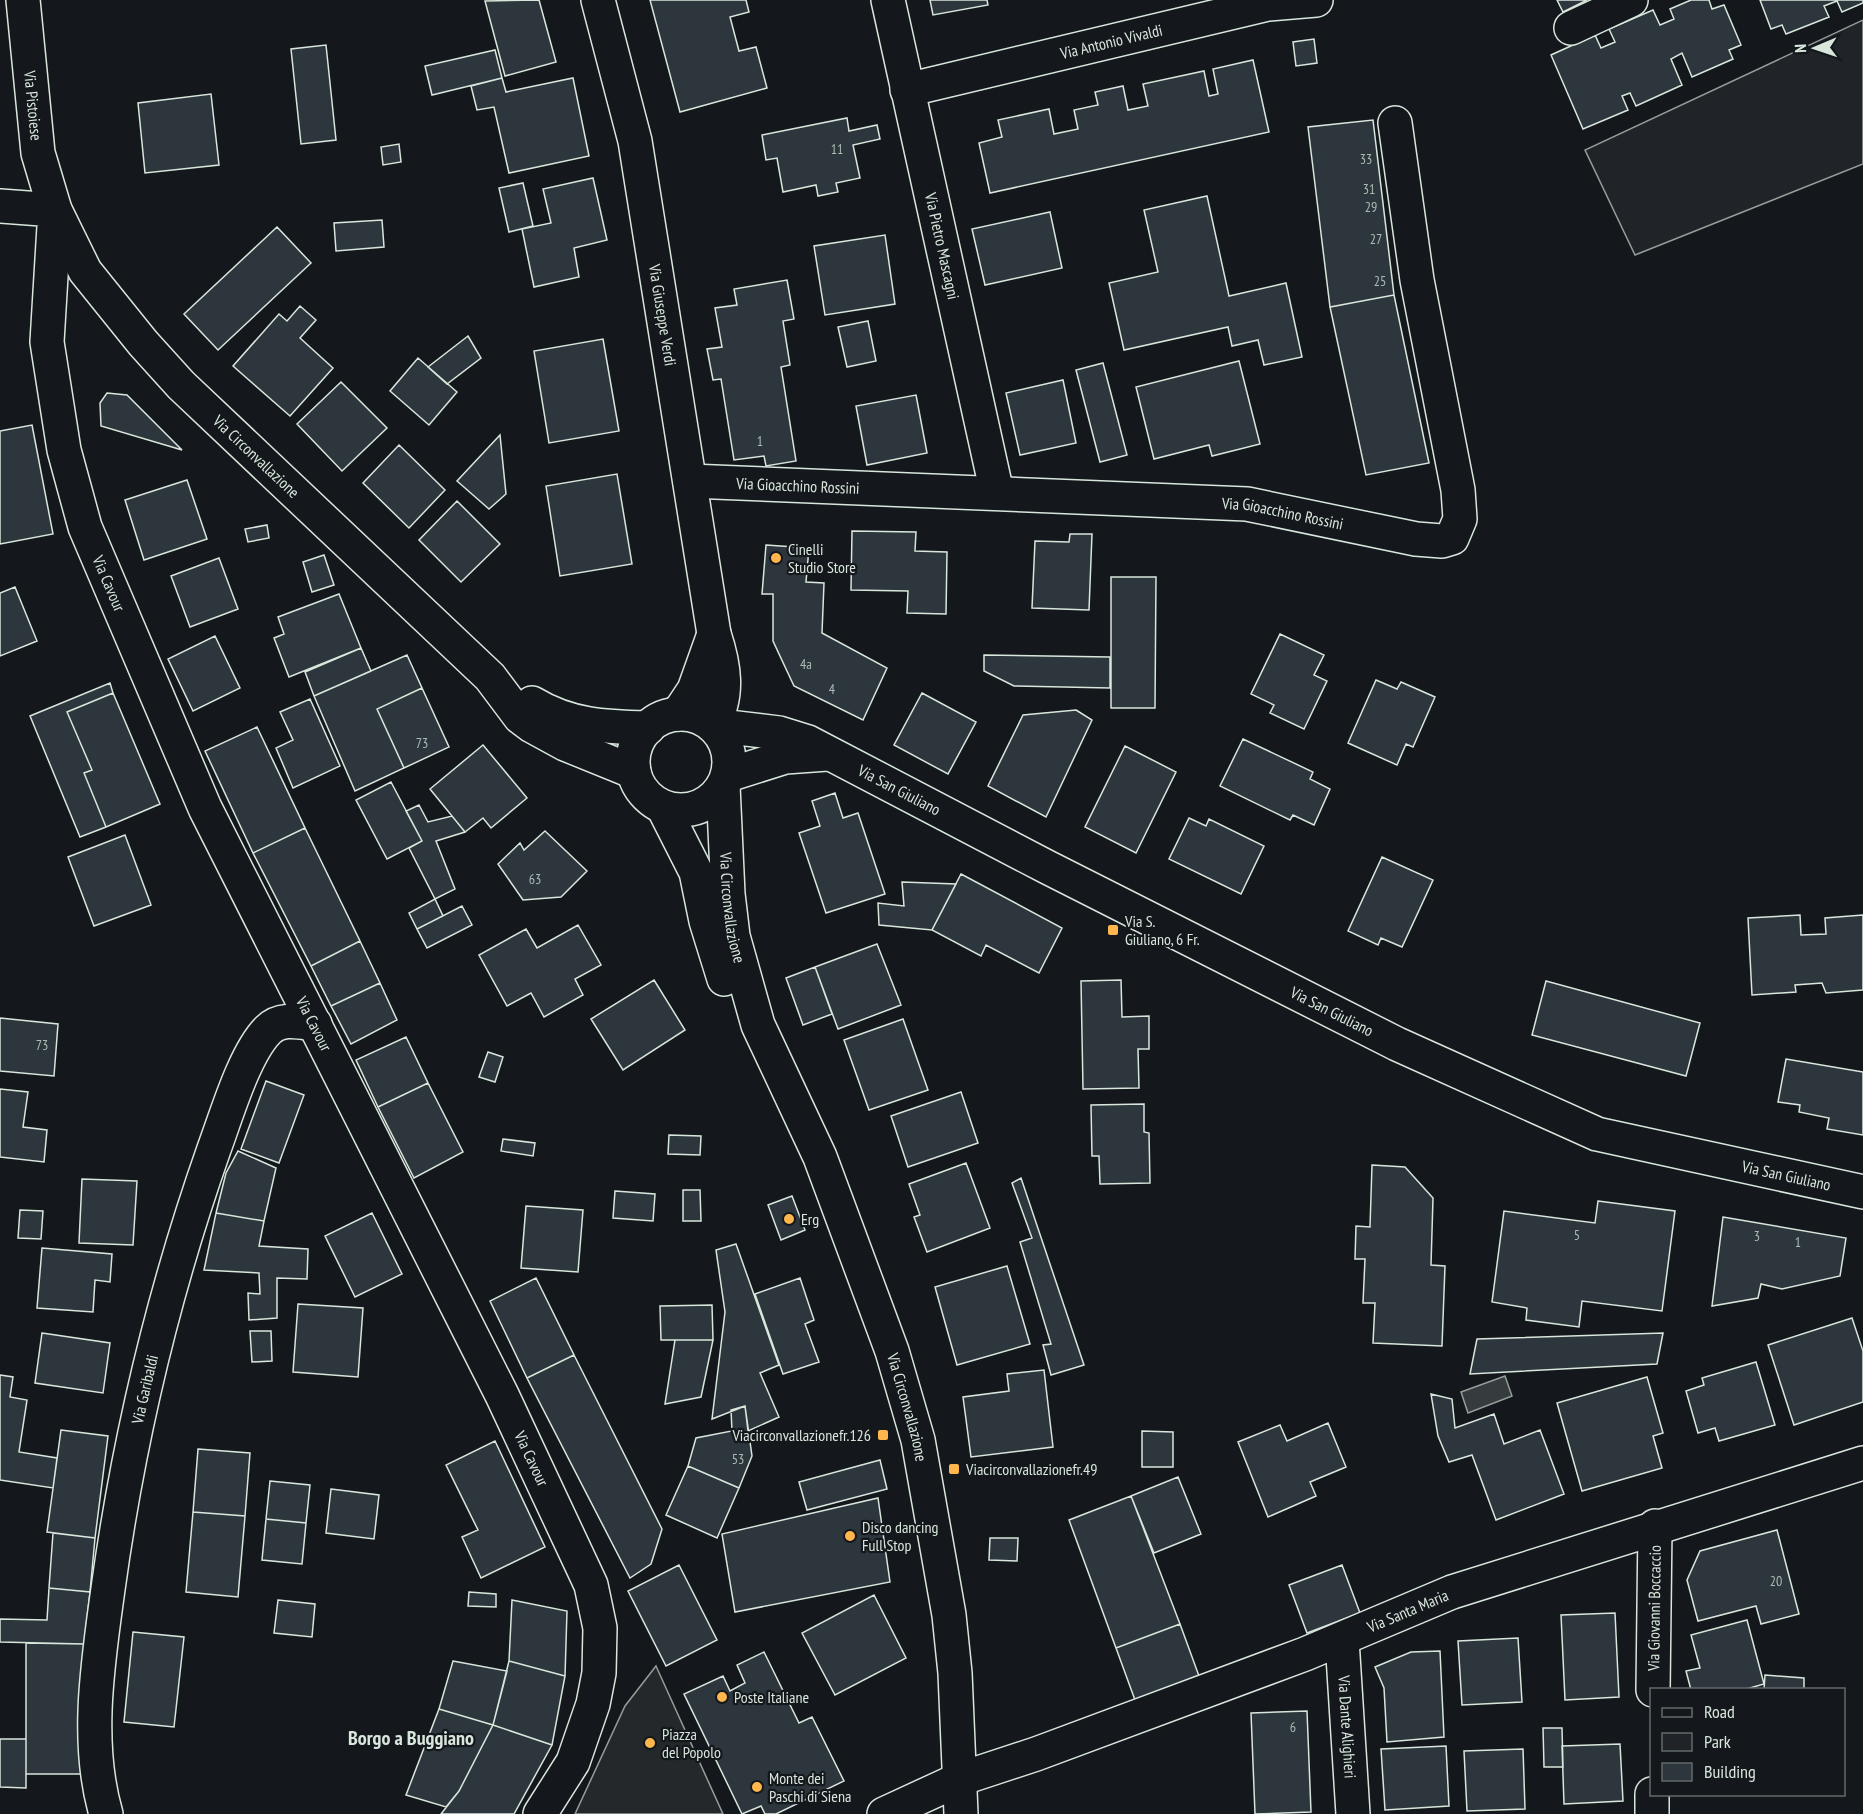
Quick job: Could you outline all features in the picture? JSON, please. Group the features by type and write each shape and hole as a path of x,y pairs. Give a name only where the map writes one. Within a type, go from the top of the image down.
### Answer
{"street":[{"name":"Via Pistoiese","path":"23,0 38,153 55,210"},
{"name":"Via Giuseppe Verdi","path":"598,0 635,141 714,634 720,652 724,683 722,706 712,725"},
{"name":"Via Pietro Mascagni","path":"888,0 997,493"},
{"name":"Via Antonio Vivaldi","path":"907,90 1268,4 1316,0"},
{"path":"1571,28 1631,0"},
{"name":"Via Gioacchino Rossini","path":"690,481 1266,506 1355,528 1416,539 1442,541 1452,538 1460,519 1458,490 1415,270 1395,123"},
{"path":"0,206 55,210"},
{"name":"Via Circonvallazione","path":"55,210 85,271 143,344 181,385 490,677 520,717 565,744 634,772 646,794 663,807 696,872 712,943 728,989 740,1010 758,1026"},
{"name":"Via Cavour","path":"55,210 47,342 63,450 85,527 205,808 502,1395 591,1585 600,1628 599,1673 593,1704 573,1761 540,1814"},
{"name":"Via Giuseppe Verdi","path":"678,714 694,690 714,634"},
{"name":"Via Circonvallazione","path":"490,677 537,706 573,722 603,727 648,728 667,717 678,714"},
{"path":"678,714 696,716 712,725"},
{"name":"Via Circonvallazione","path":"712,725 719,733 729,753 726,780 728,894 733,936 758,1026 824,1167 892,1351 918,1440 949,1615 955,1673 961,1814"},
{"name":"Via San Giuliano","path":"712,725 791,736 1397,1044 1597,1134 1863,1192"},
{"path":"634,772 634,753 648,728"},
{"path":"663,807 692,809 710,801 726,780 785,757 828,754"},
{"name":"Via Garibaldi","path":"106,1814 97,1777 95,1734 102,1634 130,1452 156,1335 199,1192 232,1099 259,1041 270,1028 288,1020 315,1024"},
{"name":"Via Santa Maria","path":"884,1814 960,1779 1036,1754 1342,1640 1452,1592 1655,1526 1863,1463"},
{"name":"Via Giovanni Boccaccio","path":"1653,1688 1655,1526"},
{"name":"Via Dante Alighieri","path":"1342,1640 1353,1814"},
{"path":"1652,1796 1652,1814"}],"green space":[{"path":"1863,20 1863,164 1635,255 1585,150"}],"shaded area":[{"path":"1505,1376 1512,1396 1468,1413 1461,1392"},
{"name":"Piazza del Popolo","path":"656,1666 723,1814 575,1814 625,1706"}],"building":[{"path":"539,0 556,62 505,76 485,1"},
{"path":"650,0 746,0 749,12 730,17 739,51 756,47 767,88 680,112"},
{"path":"930,0 987,0 988,5 933,15"},
{"path":"1557,0 1587,0 1563,12"},
{"path":"1691,0 1709,0 1712,9 1724,5 1741,45 1729,50 1733,59 1692,77 1682,53 1671,59 1682,85 1636,106 1630,93 1622,96 1628,110 1583,129 1551,55 1595,35 1601,48 1615,42 1609,29 1653,10 1660,25 1674,19 1670,9"},
{"path":"1760,0 1863,0 1863,3 1842,12 1837,1 1824,6 1829,17 1786,34 1782,25 1771,29"},
{"path":"1314,39 1317,63 1296,66 1293,42"},
{"path":"326,45 336,140 301,144 291,49"},
{"path":"495,50 502,78 432,95 425,66"},
{"path":"1253,60 1269,132 990,193 979,143 1002,137 998,120 1049,109 1054,134 1078,129 1074,110 1098,105 1095,92 1123,86 1128,110 1148,106 1143,84 1204,71 1209,96 1218,94 1213,69"},
{"path":"502,78 506,92 573,78 589,156 509,173 494,107 477,110 471,86"},
{"path":"211,94 219,165 145,173 138,103"},
{"path":"847,118 849,131 877,125 880,139 853,145 860,178 836,183 838,192 818,196 816,185 783,192 777,158 766,160 762,135"},
{"path":"1373,120 1394,295 1330,307 1308,127"},
{"path":"399,144 401,162 383,165 381,147"},
{"path":"593,178 607,240 574,248 579,277 534,287 522,229 551,223 543,189"},
{"path":"523,183 533,226 509,232 499,188"},
{"path":"1207,196 1229,296 1286,283 1302,357 1264,365 1258,340 1232,346 1228,327 1124,350 1109,283 1158,272 1144,210"},
{"path":"1050,212 1062,268 985,285 972,229"},
{"path":"382,220 384,247 336,251 334,223"},
{"path":"277,227 311,263 218,350 184,314"},
{"path":"885,235 895,304 825,315 814,246"},
{"path":"787,280 794,319 783,321 790,365 781,367 796,461 766,466 764,456 734,460 721,379 713,380 707,349 722,347 715,308 737,305 734,289"},
{"path":"1394,295 1429,463 1366,475 1330,307"},
{"path":"300,306 316,320 300,338 333,368 290,416 233,366 279,314 287,321"},
{"path":"868,321 876,361 847,367 838,327"},
{"path":"468,336 481,358 447,384 428,367"},
{"path":"603,339 619,431 549,443 534,351"},
{"path":"418,358 457,392 429,425 390,391"},
{"path":"1239,361 1260,444 1212,456 1209,445 1154,459 1136,387"},
{"path":"1103,363 1127,455 1100,462 1076,370"},
{"path":"1063,380 1076,443 1020,455 1006,393"},
{"path":"341,382 387,428 342,471 297,424"},
{"path":"107,393 127,395 182,450 101,426 100,403"},
{"path":"916,395 927,453 867,465 856,406"},
{"path":"32,425 53,534 0,544 0,431"},
{"path":"500,435 506,494 489,509 457,481"},
{"path":"399,445 445,490 409,528 363,483"},
{"path":"617,474 632,564 560,576 546,486"},
{"path":"187,480 207,539 144,560 125,500"},
{"path":"457,501 500,544 461,582 419,540"},
{"path":"267,525 269,538 248,542 245,529"},
{"path":"852,531 916,532 915,551 947,552 946,614 907,613 908,591 851,590"},
{"path":"1070,534 1092,534 1089,610 1032,608 1035,541 1069,542"},
{"path":"766,545 809,548 806,582 824,583 822,633 887,668 863,720 794,686 773,641 773,594 762,594"},
{"path":"324,555 334,585 312,592 303,562"},
{"path":"219,558 238,609 190,627 171,576"},
{"path":"1111,577 1156,577 1155,708 1111,708"},
{"path":"15,587 37,641 0,656 0,593"},
{"path":"339,594 361,648 289,677 274,638 284,634 278,617"},
{"path":"1280,634 1324,655 1314,675 1327,681 1304,729 1270,713 1274,705 1251,694"},
{"path":"215,636 240,688 193,711 168,659"},
{"path":"361,648 371,671 314,696 305,672"},
{"path":"407,655 422,688 377,709 404,768 355,791 314,696"},
{"path":"984,655 1110,657 1110,688 1014,686 984,671"},
{"path":"1376,680 1397,689 1401,682 1435,697 1413,747 1406,744 1397,765 1348,743"},
{"path":"110,683 113,693 67,712 92,770 84,773 106,827 80,837 30,716"},
{"path":"422,688 449,747 404,768 377,709"},
{"path":"113,693 160,804 106,827 84,773 92,770 67,712"},
{"path":"922,693 976,722 948,774 894,745"},
{"path":"310,699 340,766 293,788 276,748 293,740 280,712"},
{"path":"1076,710 1092,720 1046,817 988,786 1023,715"},
{"path":"257,727 305,828 253,853 205,751"},
{"path":"1243,739 1313,772 1310,779 1330,789 1314,825 1293,815 1290,820 1220,786"},
{"path":"483,745 527,798 491,828 483,818 465,832 430,789"},
{"path":"1125,746 1176,772 1136,853 1085,827"},
{"path":"391,782 422,841 387,859 356,800"},
{"path":"835,793 843,818 858,813 885,894 826,913 799,833 820,826 812,801"},
{"path":"419,805 428,822 452,816 465,832 436,841 455,889 435,899 409,848 422,841 406,811"},
{"path":"1189,818 1206,826 1209,819 1264,846 1241,894 1169,859"},
{"path":"305,828 360,941 311,966 253,853"},
{"path":"545,831 587,871 561,897 523,900 498,864 520,843 524,850"},
{"path":"125,835 151,905 94,926 68,857"},
{"path":"1382,857 1433,880 1402,947 1381,938 1378,945 1348,931"},
{"path":"961,874 1062,928 1039,973 986,945 981,956 932,930"},
{"path":"902,882 956,884 932,930 879,925 878,903 904,906"},
{"path":"435,899 443,916 417,929 409,913"},
{"path":"462,906 472,925 427,948 417,929"},
{"path":"1800,915 1801,935 1826,934 1825,918 1863,915 1863,990 1826,993 1822,983 1795,985 1796,992 1752,995 1748,918"},
{"path":"578,925 601,965 575,979 583,995 544,1017 531,993 507,1006 479,955 526,929 537,948"},
{"path":"360,941 380,983 331,1006 311,966"},
{"path":"877,944 901,1005 838,1029 815,967"},
{"path":"815,967 832,1014 803,1025 786,978"},
{"path":"654,980 685,1030 623,1070 591,1019"},
{"path":"1121,980 1122,1017 1149,1016 1149,1049 1138,1049 1139,1088 1083,1089 1081,981"},
{"path":"1546,981 1700,1023 1686,1076 1532,1035"},
{"path":"380,983 397,1020 351,1044 331,1006"},
{"path":"0,1018 58,1024 54,1076 0,1071"},
{"path":"903,1019 928,1090 869,1110 844,1040"},
{"path":"406,1037 428,1083 378,1107 356,1060"},
{"path":"488,1052 503,1057 495,1082 479,1077"},
{"path":"1786,1059 1863,1072 1863,1135 1827,1129 1829,1118 1799,1112 1800,1105 1778,1102"},
{"path":"266,1081 304,1095 279,1163 241,1149"},
{"path":"428,1083 463,1152 414,1178 378,1107"},
{"path":"0,1089 28,1092 23,1127 47,1130 44,1162 0,1157"},
{"path":"961,1092 978,1143 908,1167 891,1116"},
{"path":"1144,1104 1144,1132 1149,1133 1150,1183 1100,1184 1099,1156 1092,1156 1091,1105"},
{"path":"669,1135 701,1136 700,1155 668,1154"},
{"path":"503,1139 535,1143 533,1156 501,1151"},
{"path":"238,1151 276,1168 264,1221 216,1213 226,1173"},
{"path":"966,1163 990,1228 927,1252 914,1217 920,1215 909,1184"},
{"path":"1372,1165 1405,1167 1433,1198 1431,1265 1445,1266 1442,1346 1373,1343 1375,1303 1363,1303 1365,1259 1355,1259 1356,1226 1370,1227"},
{"path":"1021,1178 1084,1365 1051,1375 1043,1345 1051,1344 1020,1242 1032,1238 1012,1183"},
{"path":"82,1179 137,1181 133,1245 79,1243"},
{"path":"683,1190 700,1190 701,1221 683,1221"},
{"path":"615,1191 655,1194 653,1221 613,1218"},
{"path":"792,1196 805,1230 781,1240 768,1205"},
{"path":"1598,1201 1675,1211 1662,1311 1582,1301 1579,1327 1526,1320 1527,1308 1492,1302 1504,1211 1595,1223"},
{"path":"526,1206 583,1210 578,1272 521,1268"},
{"path":"20,1210 43,1211 41,1239 18,1238"},
{"path":"216,1213 264,1221 259,1246 308,1249 307,1279 277,1278 277,1318 249,1320 248,1293 260,1294 259,1273 204,1270"},
{"path":"372,1213 402,1274 355,1297 325,1236"},
{"path":"1723,1217 1846,1238 1840,1276 1782,1289 1761,1284 1758,1298 1712,1306"},
{"path":"736,1244 779,1365 760,1373 779,1417 748,1431 745,1406 712,1419 725,1312 716,1250"},
{"path":"42,1248 112,1254 110,1282 95,1280 93,1312 37,1308"},
{"path":"1007,1266 1030,1344 957,1365 935,1287"},
{"path":"536,1278 574,1355 527,1378 490,1301"},
{"path":"800,1278 814,1320 805,1324 819,1362 783,1374 755,1294"},
{"path":"298,1304 363,1308 358,1377 293,1372"},
{"path":"712,1305 713,1340 661,1340 660,1306"},
{"path":"1852,1318 1863,1351 1863,1402 1794,1425 1768,1345"},
{"path":"250,1331 271,1331 272,1361 252,1362"},
{"path":"42,1333 110,1343 103,1393 35,1383"},
{"path":"1663,1333 1657,1364 1470,1374 1477,1339"},
{"path":"675,1340 713,1340 701,1397 665,1404"},
{"path":"574,1355 662,1529 651,1564 630,1578 527,1378"},
{"path":"1756,1362 1775,1425 1719,1441 1715,1428 1698,1433 1686,1391 1704,1385 1702,1378"},
{"path":"1044,1370 1053,1447 971,1457 963,1397 1009,1391 1007,1374"},
{"path":"0,1375 13,1377 10,1397 27,1400 19,1452 57,1458 53,1488 0,1480"},
{"path":"1647,1377 1663,1433 1653,1436 1662,1468 1582,1491 1557,1403"},
{"path":"1431,1394 1452,1399 1455,1428 1494,1414 1504,1444 1540,1430 1564,1494 1496,1520 1472,1455 1449,1462 1438,1436"},
{"path":"745,1406 752,1456 739,1488 688,1466 696,1438 732,1431 731,1410"},
{"path":"1328,1423 1346,1467 1310,1482 1316,1496 1268,1517 1238,1442 1280,1425 1287,1441"},
{"path":"61,1430 108,1436 95,1538 47,1532"},
{"path":"1142,1431 1173,1432 1173,1467 1142,1467"},
{"path":"495,1441 545,1547 481,1578 462,1537 478,1530 446,1465"},
{"path":"198,1449 250,1453 245,1516 193,1512"},
{"path":"880,1460 887,1489 807,1510 799,1482"},
{"path":"688,1466 739,1488 717,1538 666,1515"},
{"path":"1178,1477 1201,1534 1154,1553 1131,1496"},
{"path":"270,1481 310,1485 306,1523 266,1519"},
{"path":"331,1489 379,1495 374,1539 326,1533"},
{"path":"1131,1496 1180,1624 1116,1648 1069,1520"},
{"path":"878,1498 890,1582 735,1612 722,1534"},
{"path":"193,1512 245,1516 238,1597 186,1592"},
{"path":"266,1519 306,1523 302,1564 262,1560"},
{"path":"1777,1530 1799,1614 1761,1624 1756,1606 1698,1621 1687,1580 1700,1551"},
{"path":"53,1533 95,1538 90,1592 49,1588"},
{"path":"990,1538 1018,1538 1017,1561 989,1560"},
{"path":"679,1565 717,1640 666,1666 628,1591"},
{"path":"1342,1565 1360,1613 1307,1633 1289,1585"},
{"path":"49,1588 90,1592 84,1644 0,1642 0,1619 47,1620"},
{"path":"469,1592 496,1594 496,1607 468,1606"},
{"path":"874,1595 906,1658 835,1695 802,1633"},
{"path":"278,1600 315,1604 312,1637 274,1633"},
{"path":"512,1600 567,1611 565,1676 509,1661"},
{"path":"1615,1613 1619,1697 1565,1700 1561,1615"},
{"path":"1747,1620 1764,1684 1750,1688 1690,1688 1686,1671 1700,1668 1691,1635"},
{"path":"1180,1624 1199,1676 1135,1700 1116,1648"},
{"path":"133,1632 184,1637 174,1727 124,1722"},
{"path":"1518,1638 1522,1702 1462,1705 1458,1641"},
{"path":"26,1643 84,1644 81,1774 26,1774"},
{"path":"1440,1651 1444,1737 1387,1742 1384,1688 1375,1667 1411,1652"},
{"path":"764,1652 799,1723 812,1717 844,1781 776,1814 765,1814 761,1806 742,1814 684,1694 723,1676 730,1691 745,1683 737,1665"},
{"path":"453,1661 507,1671 493,1725 439,1709"},
{"path":"509,1661 565,1676 552,1745 493,1725"},
{"path":"1765,1675 1804,1678 1804,1688 1764,1688"},
{"path":"439,1709 493,1725 459,1791 446,1807 406,1795"},
{"path":"1307,1711 1311,1812 1255,1814 1251,1713"},
{"path":"493,1725 552,1745 514,1814 441,1814 459,1791"},
{"path":"1543,1728 1562,1728 1563,1767 1544,1767"},
{"path":"0,1739 26,1739 26,1788 0,1787"},
{"path":"1620,1744 1623,1801 1564,1804 1562,1746"},
{"path":"1446,1746 1449,1806 1385,1810 1381,1749"},
{"path":"1523,1749 1525,1809 1467,1811 1464,1751"}],"place":[{"name":"Cinelli Studio Store","path":"776,558"},
{"name":"Via S. Giuliano, 6 Fr.","path":"1113,930"},
{"name":"Erg","path":"789,1219"},
{"name":"Viacirconvallazionefr.126","path":"883,1435"},
{"name":"Viacirconvallazionefr.49","path":"954,1469"},
{"name":"Disco dancing Full Stop","path":"850,1536"},
{"name":"Poste Italiane","path":"722,1697"},
{"name":"Piazza del Popolo","path":"650,1743"},
{"name":"Monte dei Paschi di Siena","path":"757,1787"}],"district":[{"name":"Borgo a Buggiano","path":"411,1738"}]}
